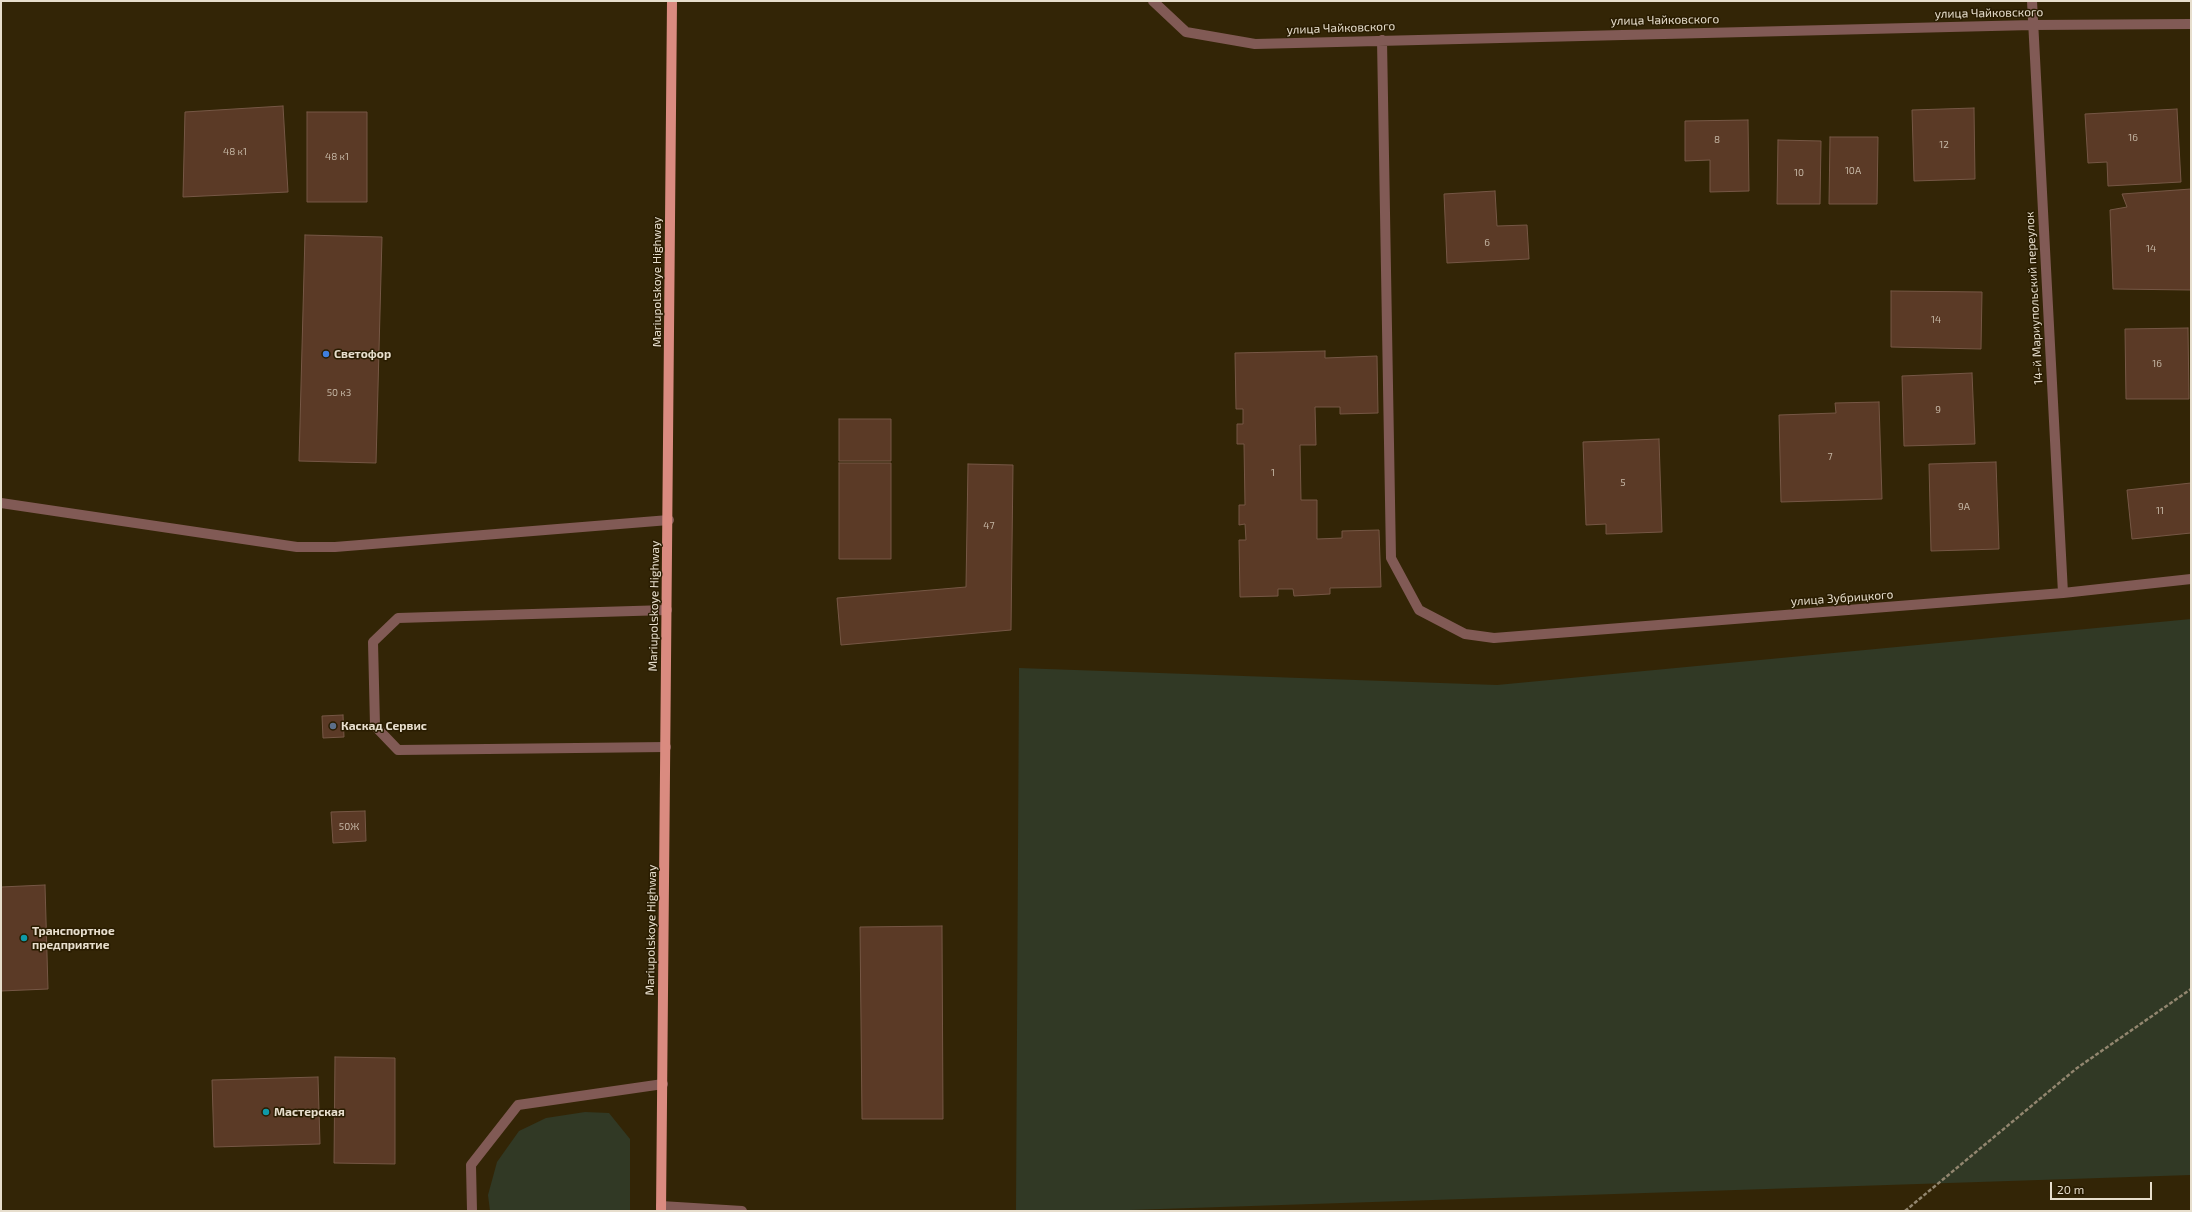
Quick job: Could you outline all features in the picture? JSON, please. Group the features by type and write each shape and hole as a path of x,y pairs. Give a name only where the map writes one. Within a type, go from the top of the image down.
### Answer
{"main road":[{"name":"Mariupolskoye Highway","path":"661,1209 672,1"}],"street":[{"name":"улица Чайковского","path":"1153,1 1186,32 1247,42 2032,25 2191,24"},
{"name":"14-й Мариупольский переулок","path":"2032,1 2032,25 2063,593"},
{"name":"улица Зубрицкого","path":"1382,40 1391,558 1419,610 1465,634 1494,638 2063,593 2191,579"},
{"path":"1,503 297,547 336,547 668,520"},
{"path":"666,746 398,750 375,726 373,642 398,618 667,610"},
{"path":"472,1211 471,1165 518,1105 662,1084"},
{"path":"661,1209 742,1211"}],"path":[{"path":"1905,1211 2076,1068 2191,989"}],"green space":[{"path":"2191,619 2191,1175 1100,1211 1016,1211 1019,668 1497,685"},
{"path":"585,1112 609,1113 630,1139 630,1211 490,1211 488,1195 497,1162 519,1131 546,1118"}],"building":[{"path":"283,106 288,192 183,197 185,112"},
{"path":"1974,108 1975,179 1914,181 1912,110"},
{"path":"2177,109 2181,182 2108,186 2107,162 2088,163 2085,114"},
{"path":"307,112 367,112 367,202 307,202"},
{"path":"1748,120 1749,191 1710,192 1710,160 1685,161 1685,121"},
{"path":"1830,137 1878,137 1877,204 1829,204"},
{"path":"1778,140 1821,141 1820,204 1777,204"},
{"path":"2191,189 2191,290 2113,289 2110,210 2127,207 2122,194"},
{"path":"1495,191 1497,226 1527,225 1529,259 1447,263 1444,194"},
{"path":"305,235 382,237 376,463 299,461"},
{"path":"1891,291 1982,292 1981,349 1891,347"},
{"path":"2188,328 2189,399 2126,399 2125,329"},
{"path":"1325,351 1325,358 1377,356 1378,413 1340,414 1340,407 1315,407 1316,445 1300,445 1301,500 1317,500 1317,539 1342,538 1342,531 1379,530 1381,587 1330,588 1330,594 1294,596 1293,589 1278,589 1278,596 1240,597 1239,540 1246,540 1245,524 1239,525 1239,505 1245,505 1244,444 1237,444 1237,424 1243,424 1243,409 1236,409 1235,353"},
{"path":"1972,373 1975,444 1904,446 1902,376"},
{"path":"1879,402 1882,499 1781,502 1779,415 1836,413 1835,403"},
{"path":"839,419 891,419 891,461 839,461"},
{"path":"1659,439 1662,532 1606,534 1606,524 1586,525 1583,442"},
{"path":"1996,462 1999,549 1931,551 1929,464"},
{"path":"839,463 891,463 891,559 839,559"},
{"path":"968,464 1013,465 1011,630 841,645 837,598 966,587"},
{"path":"2191,483 2191,533 2132,539 2127,490"},
{"name":"Каскад Сервис","path":"343,715 344,737 323,738 322,716"},
{"path":"365,811 366,841 333,843 331,812"},
{"name":"Транспортное предприятие","path":"45,885 48,989 1,991 1,887"},
{"path":"942,926 943,1119 862,1119 860,927"},
{"path":"335,1057 395,1058 395,1164 334,1163"},
{"name":"Мастерская","path":"318,1077 320,1144 214,1147 212,1080"}],"place":[{"name":"Светофор","path":"326,354"},
{"name":"Каскад Сервис","path":"333,726"},
{"name":"Транспортное предприятие","path":"24,938"},
{"name":"Мастерская","path":"266,1112"}]}
